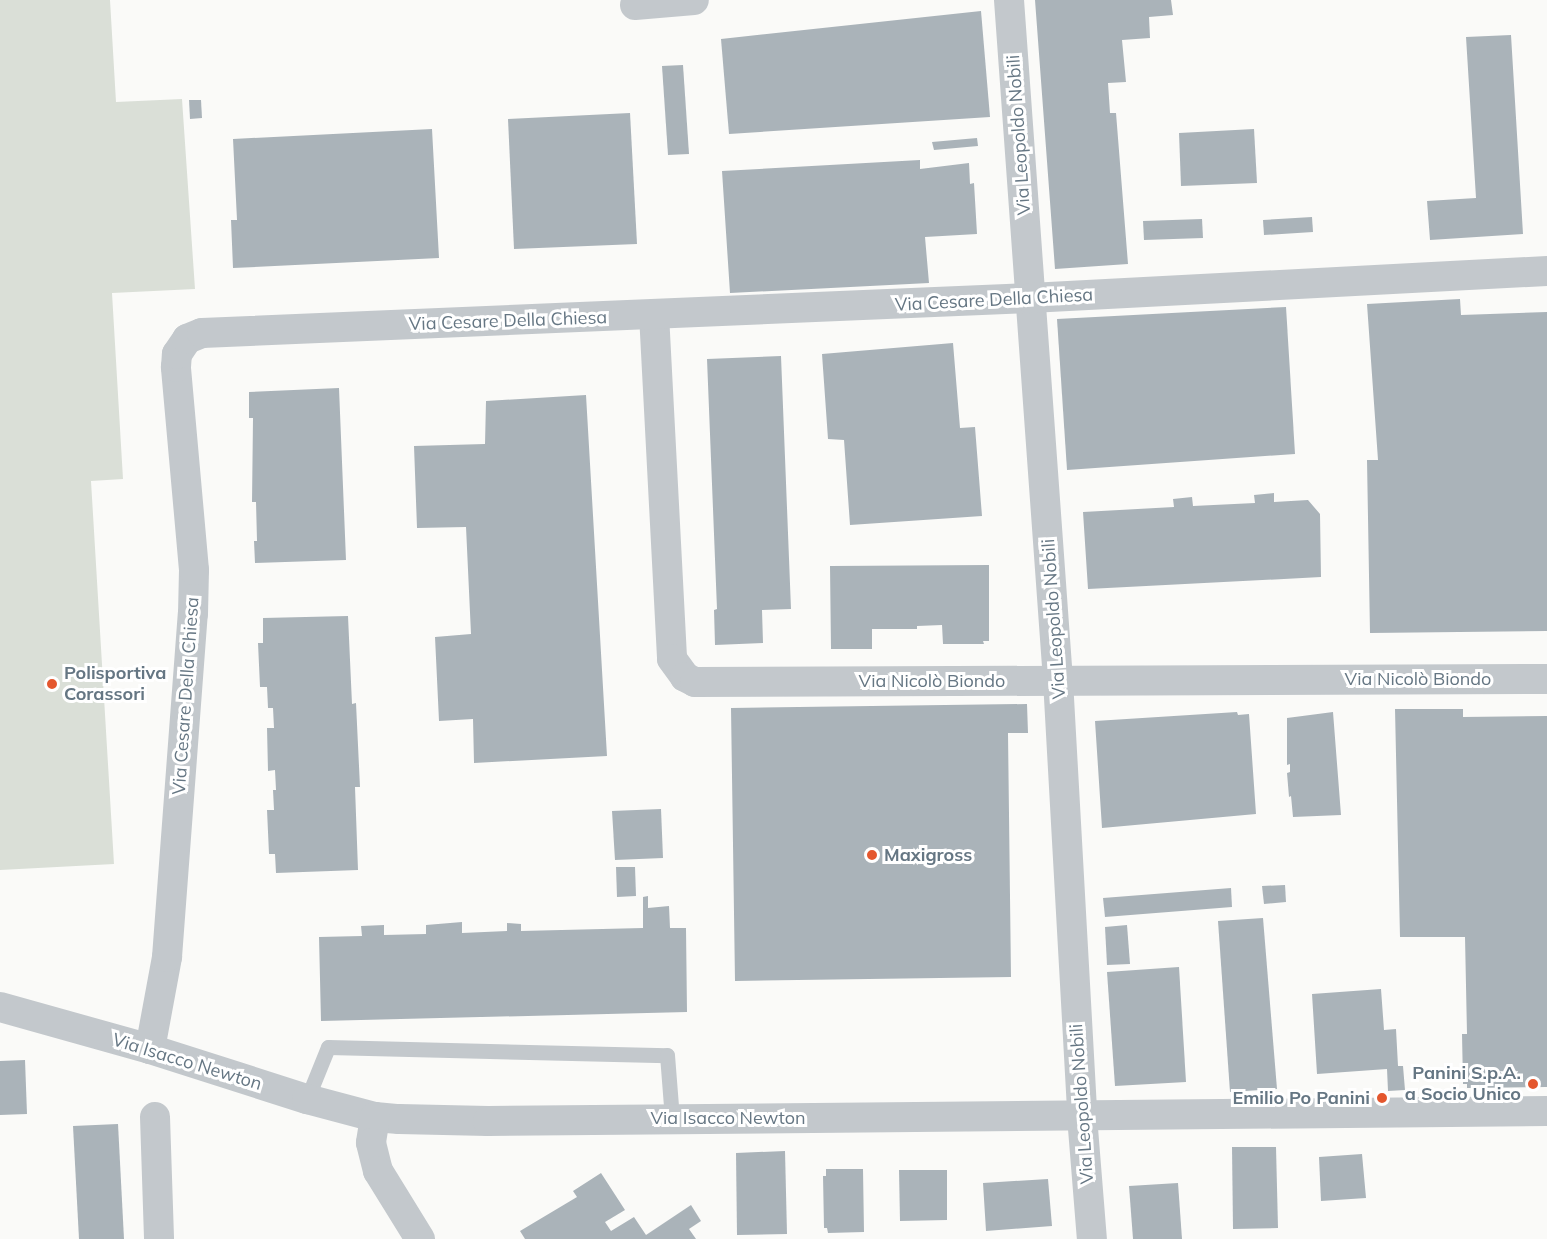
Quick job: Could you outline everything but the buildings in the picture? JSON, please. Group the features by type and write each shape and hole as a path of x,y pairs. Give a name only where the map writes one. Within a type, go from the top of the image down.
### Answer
{"street":[{"path":"635,5 694,0"},
{"name":"Via Leopoldo Nobili","path":"1009,0 1058,680 1082,1116 1092,1239"},
{"name":"Via Cesare Della Chiesa","path":"150,1049 167,957 194,594 176,367 181,345 188,339 202,333 1030,298 1547,270"},
{"name":"Via Nicolò Biondo","path":"654,315 672,659 685,677 706,683 1547,679"},
{"name":"Via Isacco Newton","path":"0,1007 150,1049 307,1099 375,1117 488,1121 1547,1111"},
{"path":"155,1117 159,1239"},
{"path":"375,1117 371,1143 378,1171 420,1239"}],"lane":[{"path":"307,1099 328,1047 667,1055 672,1118"}],"shaded area":[{"name":"Polisportiva Corassori","path":"0,0 110,0 116,102 182,99 195,289 112,293 123,479 91,481 114,864 0,870"}],"place":[{"name":"Polisportiva Corassori","path":"52,684"},
{"name":"Maxigross","path":"872,855"},
{"name":"Panini S.p.A. a Socio Unico","path":"1533,1084"},
{"name":"Emilio Po Panini","path":"1382,1098"}]}
